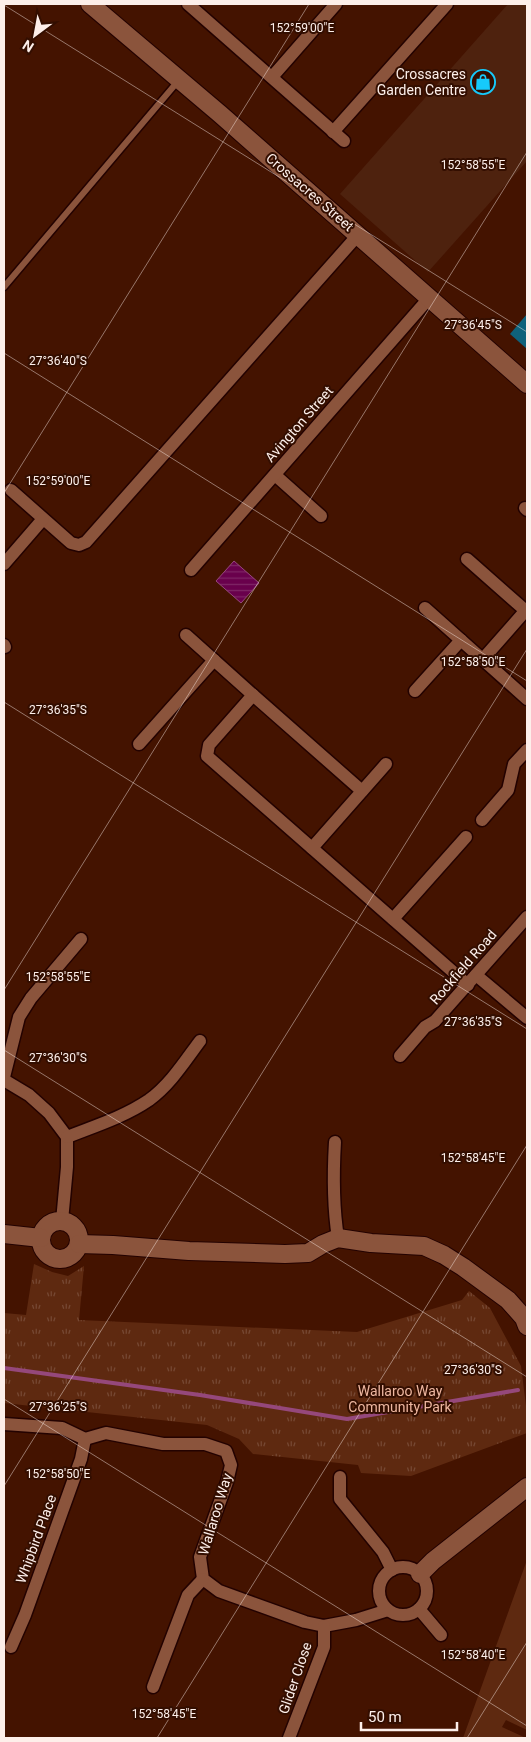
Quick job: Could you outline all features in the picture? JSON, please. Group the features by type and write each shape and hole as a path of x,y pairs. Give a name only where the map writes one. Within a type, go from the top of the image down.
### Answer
{"street":[{"name":"Crossacres Street","path":"90,4 180,79 527,384"},
{"path":"188,4 344,141"},
{"path":"272,77 336,4"},
{"path":"333,132 447,4"},
{"path":"11,490 71,543 79,545 86,542 358,235"},
{"name":"Avington Street","path":"191,570 430,297"},
{"path":"275,475 321,516"},
{"path":"4,564 43,519"},
{"path":"467,560 526,610 483,660"},
{"path":"425,608 527,698"},
{"path":"186,635 362,791"},
{"path":"415,691 461,640"},
{"path":"140,744 214,660"},
{"path":"253,695 209,745 208,756 393,919 472,980 527,1018"},
{"path":"482,820 508,790 514,764 527,750"},
{"path":"312,848 386,764"},
{"path":"393,919 466,837"},
{"name":"Rockfield Road","path":"400,1056 425,1026 435,1021 527,917"},
{"path":"62,1221 67,1167 67,1137 49,1113 30,1095 4,1078 19,1017 31,998 81,940"},
{"path":"67,1137 125,1114 150,1099 176,1073 200,1041"},
{"path":"334,1142 334,1210 338,1238"},
{"path":"62,1221 74,1226 79,1237 79,1244 73,1255 67,1258 54,1259 44,1251 41,1238 46,1227 62,1221"},
{"path":"4,1234 41,1238"},
{"path":"79,1244 189,1251 285,1254 308,1253 338,1238 371,1243 424,1246 444,1255 463,1267 508,1300 524,1318 527,1326"},
{"path":"4,1424 62,1428 86,1439"},
{"name":"Wallaroo Way","path":"86,1439 106,1433 163,1444 205,1444 226,1451 230,1465 227,1482 200,1557 203,1579"},
{"name":"Whipbird Place","path":"11,1647 25,1615 81,1459 86,1439"},
{"path":"340,1477 340,1499 383,1552 392,1570"},
{"path":"420,1574 433,1561 527,1487"},
{"path":"407,1568 420,1574 426,1584 427,1594 425,1602 412,1614 402,1615 394,1613 388,1610 381,1600 380,1588 382,1581 392,1570 407,1568"},
{"path":"153,1687 188,1594 203,1579 219,1591 305,1622 324,1626 356,1620 388,1610"},
{"path":"419,1609 441,1635"},
{"name":"Glider Close","path":"290,1738 324,1647 324,1626"}],"lane":[{"path":"4,287 180,79"}],"shaded area":[{"name":"Crossacres Garden Centre","path":"508,4 527,4 527,161 428,272 340,194"},
{"path":"234,561 259,583 241,603 216,581"}],"green space":[{"name":"Wallaroo Way Community Park","path":"34,1264 52,1272 68,1276 84,1266 79,1320 357,1332 462,1300 469,1291 490,1308 521,1366 527,1414 527,1433 411,1476 361,1473 358,1465 253,1454 239,1439 207,1425 4,1403 4,1313 26,1315"},
{"path":"527,1560 527,1730 506,1720 502,1727 526,1738 463,1738"}],"building":[{"path":"527,314 527,349 510,334"}],"waterway":[{"path":"4,1368 200,1395 347,1419 518,1390"}],"place":[{"name":"Crossacres Garden Centre","path":"483,82"}]}
